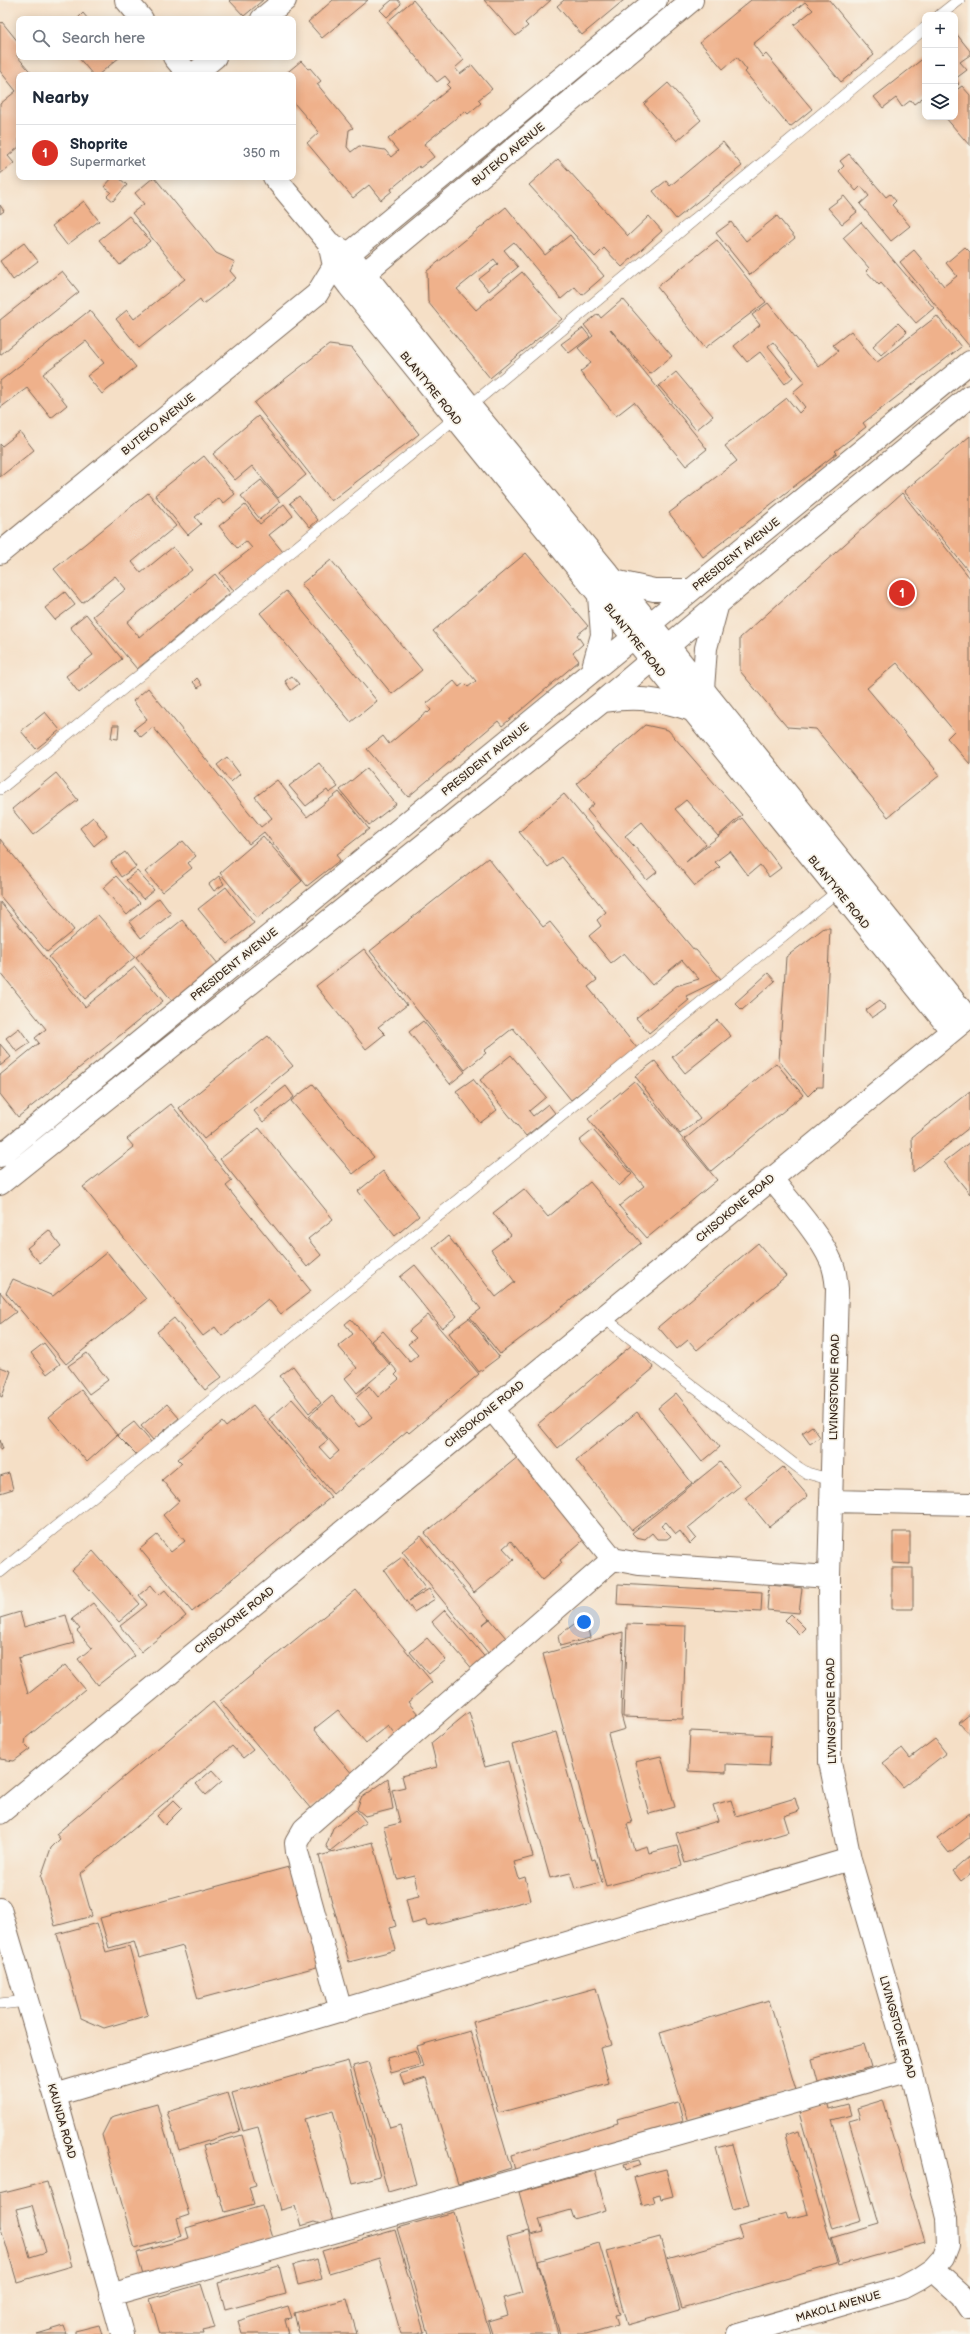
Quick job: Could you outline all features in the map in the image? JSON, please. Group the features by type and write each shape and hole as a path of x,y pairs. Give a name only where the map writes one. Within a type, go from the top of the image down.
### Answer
{"street":[{"path":"126,0 139,16"},
{"path":"266,16 285,0"},
{"name":"BUTEKO AVENUE","path":"0,553 317,294 341,260 656,0"},
{"name":"BUTEKO AVENUE","path":"317,294 357,280 692,0"},
{"path":"625,26 640,43"},
{"path":"176,60 186,72"},
{"path":"197,72 211,60"},
{"name":"BLANTYRE ROAD","path":"276,180 462,412 641,631 652,661 952,1031"},
{"name":"PRESIDENT AVENUE","path":"0,1156 970,362"},
{"path":"0,1184 603,701 717,607 782,550 970,396"},
{"path":"592,671 602,635 606,588 691,590"},
{"path":"703,689 706,648 717,607"},
{"name":"BLANTYRE ROAD","path":"641,631 669,647 969,1017"},
{"path":"603,701 645,697 663,700 692,710"},
{"name":"CHISOKONE ROAD","path":"0,1812 969,1017"},
{"name":"LIVINGSTONE ROAD","path":"771,1178 821,1244 830,1259 835,1274 829,1577 830,1762 850,1859 911,2069 947,2218 948,2245 943,2258 933,2269"},
{"path":"491,1408 613,1559 639,1564 829,1577"},
{"path":"831,1501 970,1504"},
{"path":"341,2011 297,1852 299,1836 304,1829 613,1559"},
{"path":"55,2095 850,1859"},
{"name":"KAUNDA ROAD","path":"0,1909 55,2095 122,2334"},
{"path":"110,2295 911,2069"},
{"path":"933,2269 962,2295 970,2306"},
{"name":"MAKOLI AVENUE","path":"739,2334 903,2287 933,2269"}],"lane":[{"path":"944,12 959,0"},
{"path":"0,789 462,412 922,30"},
{"path":"0,1572 838,891"},
{"path":"603,1316 799,1468 807,1473 832,1480"},
{"path":"0,2004 27,2001"}],"building":[{"path":"229,0 263,0 244,16"},
{"path":"333,0 368,0 322,38 308,22"},
{"path":"392,0 398,0 401,4 387,17 380,10"},
{"path":"413,0 464,60 455,68 460,74 472,65 492,89 478,100 481,103 468,114 465,111 424,144 434,157 420,168 419,166 391,189 392,191 381,200 369,185 353,198 307,143 319,132 296,105 296,72 288,72 301,61 308,69 310,68 321,81 317,84 353,128 349,130 347,147 351,152 359,146 385,150 391,157 398,151 388,139 450,88 447,85 450,82 445,76 437,82 387,22"},
{"path":"484,0 551,0 525,23 528,26 516,36"},
{"path":"564,0 624,0 582,35 557,6"},
{"path":"751,0 829,0 874,55 841,82 794,25 813,10 805,2 753,44 763,57 766,54 812,109 790,127 745,72 747,70 737,57 723,69 700,42"},
{"path":"2,22 16,39 16,60 20,60 30,72 16,72 16,91 0,71 0,24"},
{"path":"958,36 970,51 970,55 960,62 967,70 958,77"},
{"path":"922,59 922,98 914,104 911,100 902,107 896,98 883,108 874,97"},
{"path":"80,60 116,60 102,72 90,72"},
{"path":"668,83 701,120 677,141 644,104"},
{"path":"962,86 970,95 970,146 948,120 958,120 958,89"},
{"path":"16,91 16,149 8,156 14,163 0,174 0,104"},
{"path":"723,142 742,166 676,219 653,191 666,181 670,186"},
{"path":"849,154 886,197 890,194 896,201 892,205 910,226 891,241 860,204 869,196 861,186 856,191 839,171 844,166 840,161"},
{"path":"558,159 628,236 649,216 662,231 622,267 604,248 595,257 529,185"},
{"path":"110,180 121,180 127,185 113,201 107,196 111,192 104,187"},
{"path":"150,180 156,180 216,253 235,262 230,271 236,278 203,304 200,299 139,348 116,319 127,310 134,319 185,279 132,213 144,204 135,193"},
{"path":"844,196 857,212 842,224 828,208"},
{"path":"84,201 99,221 67,245 52,226"},
{"path":"0,205 4,211 0,214"},
{"path":"506,207 545,255 570,235 604,276 582,295 575,287 561,299 514,242 504,250 518,267 489,291 479,279 498,264 494,259 457,289 476,310 522,272 562,319 490,378 428,302 427,271"},
{"path":"129,216 150,241 120,265 99,240"},
{"path":"777,216 795,238 750,275 716,233 731,222 746,241"},
{"path":"861,222 934,308 916,323 881,283 879,285 866,271 869,268 843,238"},
{"path":"717,240 766,302 705,348 657,287"},
{"path":"24,243 38,261 13,280 0,261"},
{"path":"965,247 970,252 970,347 900,262 914,250 944,286 957,276 946,263"},
{"path":"62,271 79,292 0,355 0,320"},
{"path":"623,299 672,356 650,374 610,329 707,449 686,466 634,402 616,416 580,372 591,363 578,348 593,336 584,325 598,314 601,318"},
{"path":"768,303 819,367 838,351 833,345 851,331 876,363 937,316 961,347 863,423 866,427 835,451 837,453 703,557 669,513 737,461 725,446 787,398 799,413 805,407 793,392 805,382 773,342 768,346 793,377 785,384 760,352 747,362 734,346 760,325 752,315"},
{"path":"90,310 136,367 102,394 87,376 104,363 86,341 43,374 67,405 51,418 27,388 0,408 0,381"},
{"path":"898,323 907,332 881,355 873,346"},
{"path":"583,328 590,337 569,353 561,344"},
{"path":"329,345 352,348 419,434 331,501 254,403"},
{"path":"676,372 713,416 696,430 659,386"},
{"path":"258,416 306,475 278,498 252,466 235,480 213,454"},
{"path":"20,432 34,450 0,477 0,444 2,446"},
{"path":"970,436 970,573 904,491"},
{"path":"204,456 235,494 223,504 219,498 195,517 201,524 188,535 155,495"},
{"path":"261,480 280,502 260,519 241,496"},
{"path":"148,493 176,526 132,562 141,573 173,547 192,570 127,622 139,637 215,574 230,593 137,669 93,616 126,589 115,576 82,603 54,569"},
{"path":"902,493 970,578 970,764 947,738 954,731 897,663 867,688 940,775 888,817 816,729 787,727 740,671 740,638"},
{"path":"299,496 318,520 310,527 290,503"},
{"path":"284,504 293,516 269,535 283,552 234,591 220,573 252,548 246,541 237,548 219,526 245,505 260,524"},
{"path":"526,553 588,626 577,635 583,644 573,653 579,661 502,726 498,721 408,797 367,749 383,736 389,744 427,712 428,713 431,710 426,704 454,681 459,687 464,683 468,687 476,681 433,631"},
{"path":"331,560 422,670 392,694 301,584"},
{"path":"286,591 377,701 351,722 260,613"},
{"path":"65,592 75,605 55,620 45,608"},
{"path":"86,614 122,659 79,693 66,676 93,655 70,627"},
{"path":"292,676 299,684 291,690 285,681"},
{"path":"197,678 202,685 198,688 193,682"},
{"path":"148,688 261,827 272,818 255,797 277,780 307,817 339,792 369,829 336,855 340,860 307,886 264,832 249,844 153,727 141,737 134,729 147,719 133,701"},
{"path":"45,712 60,730 36,749 21,731"},
{"path":"113,725 119,725 118,739 111,738"},
{"path":"645,725 668,730 742,815 718,836 686,800 675,809 706,844 686,862 742,818 781,868 769,877 760,865 748,875 730,851 715,862 720,867 695,886 642,822 625,836 657,872 647,880 587,810 594,804 577,783"},
{"path":"227,757 240,774 231,782 217,765"},
{"path":"319,763 338,787 329,793 327,790 306,806 289,786"},
{"path":"367,768 396,804 369,825 340,790"},
{"path":"56,773 78,800 33,835 12,809"},
{"path":"564,794 694,950 696,950 721,979 686,996 689,1000 649,1033 636,1018 676,986 699,979 682,960 652,985 624,953 611,963 589,936 601,926 597,920 606,912 561,857 548,867 519,832"},
{"path":"93,817 107,835 94,846 80,828"},
{"path":"263,836 302,881 257,918 220,873"},
{"path":"0,839 74,930 47,952 0,896"},
{"path":"183,841 196,856 188,863 192,868 162,892 145,872"},
{"path":"125,852 136,867 121,877 111,862"},
{"path":"488,858 543,927 550,922 597,980 588,987 637,1048 571,1100 513,1028 484,1051 486,1053 465,1070 370,951"},
{"path":"137,871 154,890 143,899 126,880"},
{"path":"116,876 140,903 127,915 103,888"},
{"path":"219,876 224,884 214,891 209,884"},
{"path":"226,887 254,923 227,944 198,909"},
{"path":"159,898 171,914 141,938 129,922"},
{"path":"0,902 85,1007 135,967 163,1001 18,1117 0,1094 0,1075 39,1043 35,1038 46,1029 0,972"},
{"path":"98,915 135,957 85,999 49,957"},
{"path":"182,920 219,965 173,1002 136,957"},
{"path":"824,928 830,928 823,1087 817,1087 808,1096 779,1061 786,957"},
{"path":"364,949 407,1005 378,1027 385,1034 366,1049 316,986"},
{"path":"768,973 775,981 742,1010 735,1003"},
{"path":"880,1000 886,1008 872,1018 866,1010"},
{"path":"717,1020 731,1036 685,1073 672,1057"},
{"path":"423,1021 465,1072 450,1084 409,1032"},
{"path":"19,1028 30,1043 17,1052 6,1038"},
{"path":"268,1036 293,1066 204,1139 179,1108"},
{"path":"0,1044 11,1057 0,1066"},
{"path":"511,1055 546,1097 529,1111 533,1116 548,1104 555,1113 526,1136 480,1080"},
{"path":"655,1061 700,1119 680,1134 635,1076"},
{"path":"776,1063 803,1095 711,1171 685,1139"},
{"path":"473,1079 497,1110 480,1123 456,1091"},
{"path":"634,1081 717,1180 647,1238 619,1206 644,1186 588,1119"},
{"path":"313,1084 374,1157 353,1174 291,1101"},
{"path":"286,1086 294,1097 263,1122 254,1111"},
{"path":"970,1091 970,1127 913,1172 912,1137"},
{"path":"171,1104 232,1181 226,1186 311,1291 281,1314 268,1299 222,1336 215,1327 203,1336 83,1187 134,1147 127,1139"},
{"path":"259,1128 333,1219 308,1239 321,1255 307,1267 220,1159"},
{"path":"593,1130 632,1174 619,1186 579,1141"},
{"path":"970,1142 970,1194 944,1162"},
{"path":"383,1171 419,1216 395,1236 358,1191"},
{"path":"590,1182 641,1243 566,1304 500,1354 470,1317 481,1309 433,1248 448,1236 496,1297 515,1282 491,1250 511,1235 493,1213 524,1189 548,1217"},
{"path":"49,1230 61,1246 40,1263 27,1248"},
{"path":"758,1243 786,1276 697,1350 688,1340 677,1349 658,1327"},
{"path":"107,1252 146,1299 66,1364 6,1293 13,1279 53,1296"},
{"path":"415,1265 457,1316 442,1328 400,1277"},
{"path":"0,1292 16,1312 0,1324"},
{"path":"428,1315 479,1374 409,1433 407,1431 333,1494 269,1419 292,1399 328,1440 319,1447 330,1459 339,1451 309,1416 332,1396 359,1427 372,1417 356,1398 369,1386 378,1397 399,1379 395,1375 398,1372 371,1341 383,1331 410,1362 418,1355 408,1344 416,1338 409,1331"},
{"path":"174,1318 222,1377 205,1390 157,1332"},
{"path":"469,1318 499,1357 479,1372 449,1333"},
{"path":"351,1319 390,1365 357,1393 345,1378 357,1368 338,1346 353,1334 345,1324"},
{"path":"44,1343 60,1364 47,1374 31,1353"},
{"path":"633,1344 654,1368 558,1448 538,1424"},
{"path":"87,1353 108,1380 89,1394 68,1366"},
{"path":"293,1366 321,1403 309,1413 280,1376"},
{"path":"0,1367 11,1371 2,1397 0,1396"},
{"path":"81,1390 117,1435 87,1462 49,1417"},
{"path":"676,1393 720,1447 702,1462 658,1408"},
{"path":"167,1404 179,1418 153,1440 141,1426"},
{"path":"253,1405 331,1497 192,1612 140,1549 157,1535 171,1552 185,1541 163,1515 179,1501 162,1480 182,1463 178,1459 222,1422 226,1427"},
{"path":"637,1412 692,1483 632,1530 576,1460"},
{"path":"134,1422 151,1442 137,1455 117,1435"},
{"path":"812,1426 820,1437 810,1444 802,1433"},
{"path":"0,1440 3,1449 0,1450"},
{"path":"519,1456 587,1537 560,1560 562,1563 542,1580 511,1541 503,1548 514,1560 474,1593 425,1533"},
{"path":"720,1462 740,1486 688,1528 696,1538 690,1544 680,1531 676,1534 666,1522 661,1526 671,1536 667,1539 657,1539 652,1533 645,1539 636,1537 632,1533"},
{"path":"783,1467 808,1496 769,1527 745,1498"},
{"path":"9,1473 13,1489 0,1493 0,1476"},
{"path":"893,1532 910,1532 910,1564 893,1563"},
{"path":"421,1536 489,1619 482,1625 490,1619 512,1645 493,1659 472,1633 470,1634 402,1551"},
{"path":"93,1551 140,1604 119,1622 72,1570"},
{"path":"402,1557 425,1588 409,1601 429,1589 435,1599 414,1612 384,1570"},
{"path":"892,1568 913,1568 913,1609 892,1609"},
{"path":"618,1584 762,1592 761,1612 617,1604"},
{"path":"151,1585 159,1595 165,1590 186,1616 141,1652 120,1626 147,1605 139,1595"},
{"path":"769,1585 802,1588 799,1613 767,1610"},
{"path":"356,1590 432,1682 408,1702 423,1720 399,1740 388,1725 366,1743 338,1710 314,1729 353,1775 311,1809 220,1701"},
{"path":"93,1603 135,1656 98,1685 78,1659 92,1648 77,1631 80,1629 72,1619"},
{"path":"445,1610 488,1661 475,1672 432,1622"},
{"path":"20,1612 24,1627 66,1615 74,1643 18,1658 28,1694 65,1665 85,1689 26,1738 25,1744 30,1749 14,1761 0,1759 0,1618"},
{"path":"791,1614 805,1628 799,1634 785,1620"},
{"path":"585,1616 590,1638 560,1646 558,1636"},
{"path":"627,1624 686,1626 683,1719 623,1717"},
{"path":"623,1632 621,1715 625,1729 608,1734 632,1823 627,1824 634,1850 647,1846 649,1853 677,1846 682,1866 606,1886 543,1654"},
{"path":"427,1638 446,1660 429,1674 410,1652"},
{"path":"213,1702 253,1750 243,1758 232,1746 80,1874 92,1916 55,1926 41,1877 51,1848 60,1839 56,1834"},
{"path":"469,1712 485,1767 508,1761 533,1857 514,1862 519,1879 525,1877 531,1900 427,1926 426,1920 412,1924 406,1899 419,1896 414,1875 397,1879 384,1827 400,1823 392,1790 405,1787 402,1776 437,1767 431,1743"},
{"path":"970,1714 970,1735 959,1723"},
{"path":"690,1731 771,1735 769,1766 726,1764 726,1773 688,1771"},
{"path":"556,1732 592,1860 595,1859 602,1882 575,1889 570,1873 550,1878 512,1745"},
{"path":"935,1739 946,1753 903,1787 883,1763 902,1748 910,1758"},
{"path":"661,1756 675,1807 649,1814 635,1762"},
{"path":"212,1770 222,1781 206,1795 196,1784"},
{"path":"388,1779 393,1809 365,1816 357,1809 361,1798"},
{"path":"795,1798 799,1811 784,1816 789,1832 685,1863 676,1833 718,1821 713,1805 731,1800 736,1816"},
{"path":"174,1800 182,1808 165,1825 157,1816"},
{"path":"356,1810 366,1822 330,1851 326,1846 333,1828"},
{"path":"970,1813 970,1837 949,1853 937,1838"},
{"path":"373,1842 396,1926 390,1928 396,1950 349,1962 319,1856"},
{"path":"970,1856 970,1874 961,1881 953,1871"},
{"path":"296,1865 324,1965 198,1999 183,1946 139,1958 134,1941 109,1948 100,1918"},
{"path":"97,1923 106,1952 129,1946 148,2015 104,2028 81,2018 57,1934"},
{"path":"596,1988 612,2045 600,2048 609,2083 498,2113 473,2022"},
{"path":"769,2000 796,2090 688,2122 660,2033"},
{"path":"470,2031 511,2168 458,2184 426,2078 404,2085 400,2074 423,2067 417,2046"},
{"path":"864,2044 871,2067 818,2082 812,2059"},
{"path":"416,2050 420,2065 391,2073 387,2058"},
{"path":"348,2061 380,2176 353,2183 333,2111 304,2119 335,2228 314,2222 301,2226 295,2206 281,2210 258,2127 243,2131 232,2093"},
{"path":"368,2062 390,2128 400,2125 416,2184 388,2192 353,2066"},
{"path":"228,2093 240,2131 179,2150 167,2112"},
{"path":"883,2100 925,2242 839,2266 831,2238 879,2224 849,2121 860,2118 857,2108"},
{"path":"827,2101 829,2109 848,2104 851,2115 832,2120 861,2220 832,2229 798,2109"},
{"path":"678,2102 684,2125 516,2174 511,2155 618,2123 617,2119"},
{"path":"157,2104 189,2215 177,2219 182,2236 135,2249 102,2135 111,2117"},
{"path":"799,2131 837,2264 682,2308 667,2259 742,2238 738,2226 786,2213 788,2219 808,2214 785,2135"},
{"path":"242,2135 256,2185 249,2187 254,2204 225,2212 220,2195 218,2196 203,2146"},
{"path":"732,2144 749,2205 733,2209 716,2148"},
{"path":"639,2160 641,2165 626,2170 624,2164"},
{"path":"666,2169 673,2196 661,2199 660,2194 652,2196 654,2202 642,2205 634,2177"},
{"path":"595,2171 606,2210 574,2219 571,2210 539,2219 543,2232 531,2235 519,2192"},
{"path":"47,2182 72,2266 17,2282 0,2225 0,2194","holes":["32,2205 46,2252 30,2257 16,2209"]},
{"path":"262,2206 273,2241 144,2279 137,2253 189,2238 186,2228"},
{"path":"454,2212 490,2334 428,2334 397,2228"},
{"path":"395,2230 424,2332 417,2334 401,2334 379,2258 329,2273 322,2251"},
{"path":"529,2231 558,2334 492,2334 488,2321 508,2315 503,2298 523,2293 507,2237"},
{"path":"660,2237 680,2310 627,2325 607,2251"},
{"path":"599,2243 620,2314 615,2315 618,2325 586,2334 560,2334 538,2261"},
{"path":"317,2259 322,2279 298,2285 293,2265"},
{"path":"279,2266 286,2294 225,2310 218,2283"},
{"path":"201,2284 215,2328 202,2331 203,2334 160,2334 150,2299"},
{"path":"347,2299 357,2334 299,2334 294,2313"},
{"path":"288,2306 292,2318 285,2319 289,2334 242,2334 238,2321"},
{"path":"99,2325 102,2334 75,2334 75,2331"},
{"path":"64,2326 67,2334 37,2334"}],"place":[{"name":"Shoprite","path":"902,593"}]}
